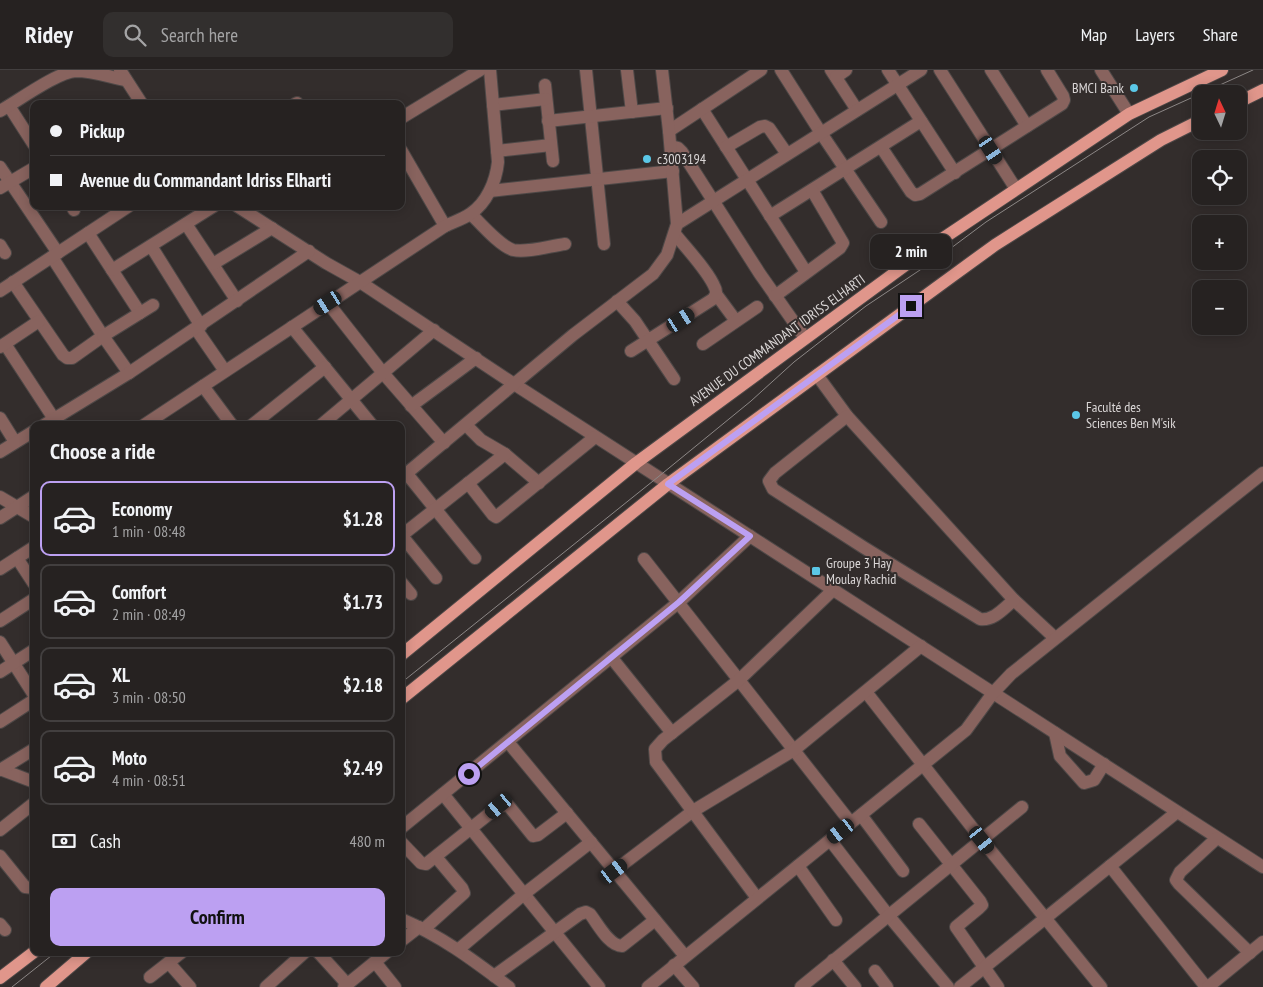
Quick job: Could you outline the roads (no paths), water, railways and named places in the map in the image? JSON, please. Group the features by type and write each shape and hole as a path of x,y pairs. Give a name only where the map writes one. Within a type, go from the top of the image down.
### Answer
{"main road":[{"name":"AVENUE DU COMMANDANT IDRISS ELHARTI","path":"405,652 636,463 930,247 1129,114 1222,70"},
{"path":"1248,98 1263,90"},
{"path":"405,696 668,484 994,245 1161,140 1192,124"},
{"path":"0,978 30,955"},
{"path":"46,987 83,956"}],"street":[{"path":"405,116 480,70"},
{"path":"150,421 444,226 471,214 490,191 496,175 497,151 490,70"},
{"path":"586,70 604,244"},
{"path":"627,70 632,112"},
{"path":"475,558 405,472 444,443 514,384 652,274 667,255 676,229 671,146 662,70"},
{"path":"669,131 761,70"},
{"path":"781,70 881,222"},
{"path":"888,70 955,173"},
{"path":"676,229 713,201 921,70"},
{"path":"940,70 1016,189"},
{"path":"991,70 1027,126"},
{"path":"881,147 910,192 915,195 920,194 991,150 1064,100 1047,70"},
{"path":"1101,70 1129,114"},
{"path":"30,140 5,108 68,73 84,72 123,75 139,100"},
{"path":"838,72 857,110"},
{"path":"545,85 553,161"},
{"path":"493,106 546,99"},
{"path":"548,121 667,108"},
{"path":"702,109 806,272"},
{"path":"770,216 846,170 921,121"},
{"path":"726,147 765,126 769,128 787,154"},
{"path":"497,151 551,145"},
{"path":"671,146 678,148 682,152 775,296 805,338"},
{"path":"405,157 444,226"},
{"path":"0,167 5,185 55,255 103,336 129,373"},
{"path":"5,185 30,170"},
{"path":"490,191 672,171"},
{"path":"775,296 840,248 843,243 812,190"},
{"path":"0,291 123,210"},
{"path":"112,270 208,210"},
{"path":"243,210 360,282 595,437 1263,867"},
{"path":"471,214 503,244 512,249 522,251 564,244"},
{"path":"186,224 237,301"},
{"path":"213,264 272,228"},
{"path":"676,229 710,279 716,289 716,294 736,321"},
{"path":"88,233 140,313"},
{"path":"151,246 225,371"},
{"path":"55,421 309,252"},
{"path":"13,282 66,358 72,358 153,305"},
{"path":"631,351 713,299 716,294"},
{"path":"617,301 635,321 674,379"},
{"path":"328,303 383,373 444,443"},
{"path":"703,344 757,307"},
{"path":"39,320 3,345 51,421"},
{"path":"292,327 369,421"},
{"path":"327,421 434,330"},
{"path":"411,406 476,358"},
{"path":"257,421 324,367"},
{"path":"817,375 847,416 1014,600 1055,638"},
{"path":"203,386 229,421"},
{"path":"847,416 775,473 769,481 774,489 863,547 980,619 992,618 1014,600"},
{"path":"0,418 15,442"},
{"path":"466,424 481,440 505,454 539,483"},
{"path":"0,452 30,433"},
{"path":"468,483 493,515 496,516 595,437"},
{"path":"405,534 505,454"},
{"path":"648,987 966,730 993,693 1011,674 1263,473"},
{"path":"0,497 30,515"},
{"path":"0,518 30,499"},
{"path":"405,825 679,602 750,536"},
{"path":"405,540 436,578"},
{"path":"0,569 30,550"},
{"path":"17,558 30,578"},
{"path":"644,559 794,750 903,871"},
{"path":"405,587 411,594"},
{"path":"757,898 656,762 656,750 672,734 739,680 833,590"},
{"path":"0,621 30,602"},
{"path":"0,642 30,689"},
{"path":"614,871 693,811 794,750 921,646"},
{"path":"0,672 30,653"},
{"path":"611,657 672,734"},
{"path":"866,692 1101,987"},
{"path":"0,722 30,703"},
{"path":"1055,733 1060,756 1084,783 1094,780 1104,764"},
{"path":"508,742 685,956"},
{"path":"0,770 30,751"},
{"path":"0,770 30,781"},
{"path":"443,794 599,987"},
{"path":"405,846 421,863 426,864 503,804 508,805 533,836 538,835 567,813"},
{"path":"0,830 30,806"},
{"path":"802,987 1022,807"},
{"path":"960,987 1177,812"},
{"path":"919,824 982,904 956,927 998,987"},
{"path":"1217,838 1180,872 1176,880 1250,952"},
{"path":"830,840 888,915 948,987"},
{"path":"459,949 524,894 591,842"},
{"path":"0,856 25,887 30,888"},
{"path":"405,939 422,928 464,893 436,857"},
{"path":"798,866 836,920"},
{"path":"1110,866 1207,987 1263,942"},
{"path":"494,976 580,914 586,912 590,914 617,946 622,946 655,920"},
{"path":"405,921 459,949 509,987"},
{"path":"150,978 177,956"},
{"path":"266,987 301,956"},
{"path":"321,956 346,985 382,956"},
{"path":"833,960 855,987"},
{"path":"375,962 395,987"},
{"path":"169,963 190,987"},
{"path":"674,965 693,987"},
{"path":"875,971 887,987"}],"tram line":[{"path":"405,680 658,477 751,401 794,362 866,306 935,260 986,222 1149,117 1253,70"},
{"path":"12,987 51,956"}],"place":[{"name":"BMCI Bank","path":"1134,88"},
{"name":"c3003194","path":"647,159"},
{"name":"Faculté des Sciences Ben M'sik","path":"1076,415"},
{"name":"Groupe 3 Hay Moulay Rachid","path":"816,571"}]}
